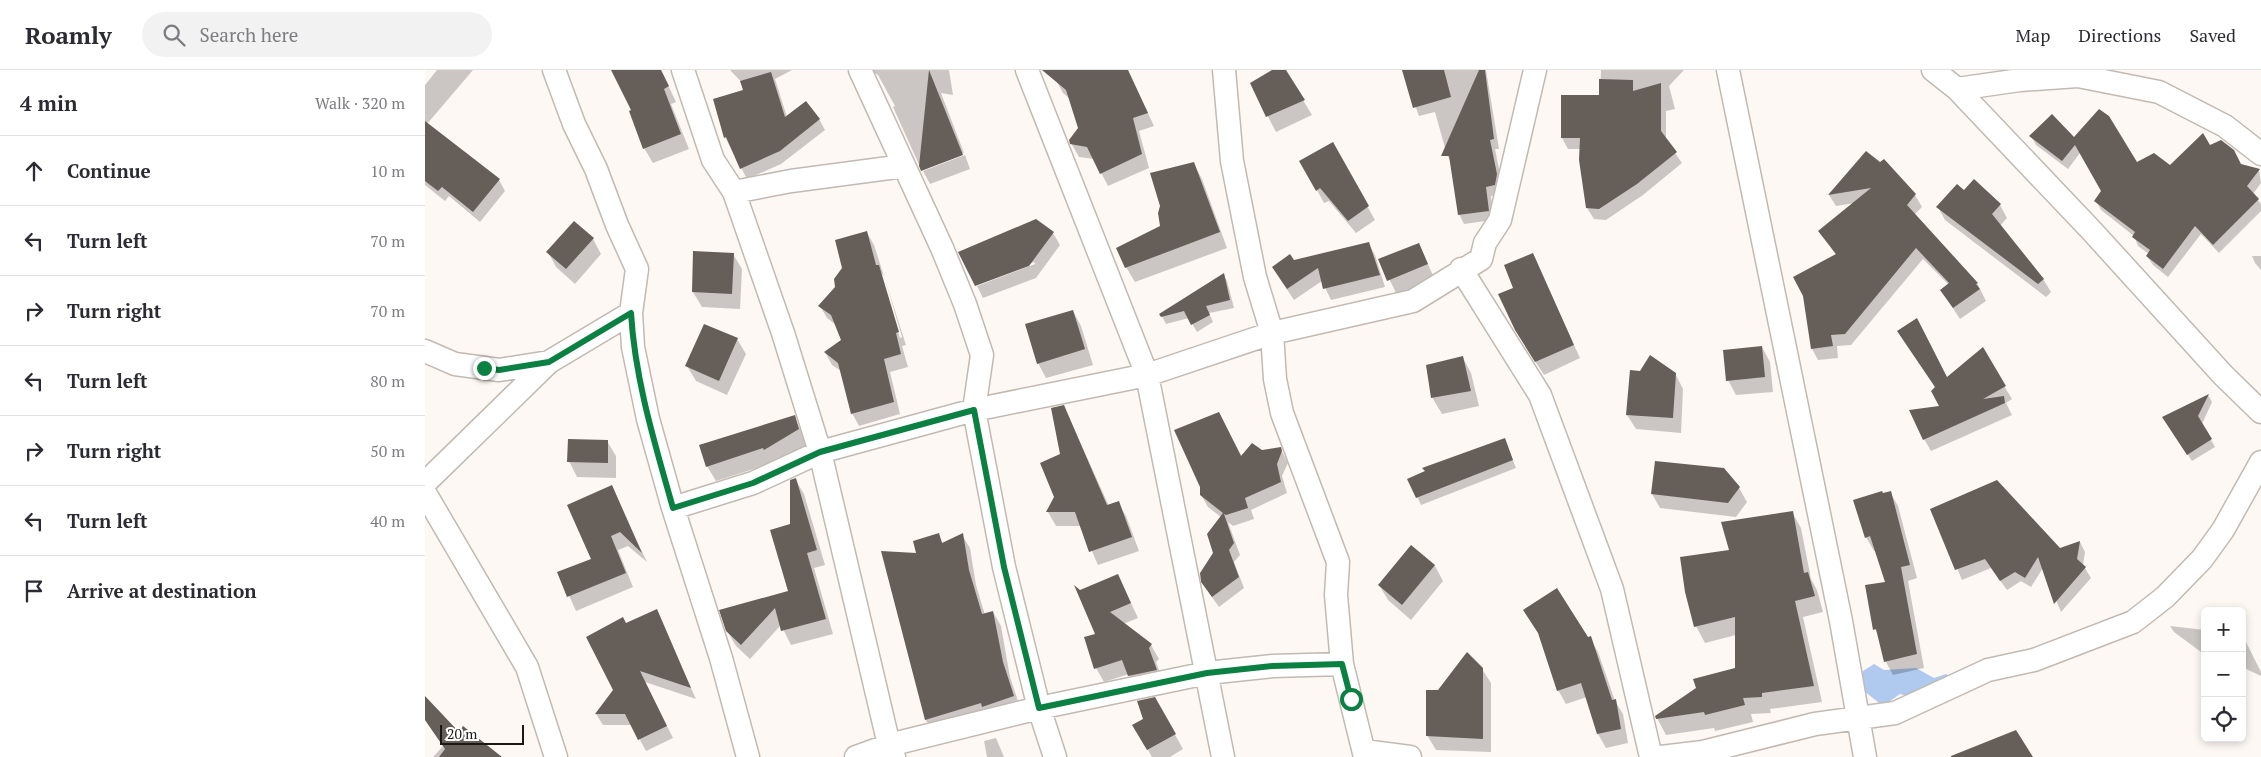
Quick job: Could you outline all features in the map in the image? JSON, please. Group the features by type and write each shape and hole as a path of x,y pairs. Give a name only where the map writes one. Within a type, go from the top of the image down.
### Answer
{"street":[{"path":"554,70 574,124 596,169 617,225 637,269 631,313 633,347 645,403 673,508 721,658 748,757"},
{"path":"683,70 713,160 734,192 783,333 820,452 891,751"},
{"path":"860,70 942,248 965,304 982,355 974,410 1004,567 1039,708 1055,757"},
{"path":"1027,70 1147,375 1223,757"},
{"path":"1224,70 1232,161 1255,277 1272,333 1275,380 1282,413 1338,562 1336,595 1342,664 1364,754 1410,757"},
{"path":"673,508 753,483 820,452 974,410 1147,375 1272,333 1413,301 1461,269 1481,259 1485,243 1500,220 1535,70"},
{"path":"1728,70 1841,621 1865,757"},
{"path":"1933,70 1957,89 2091,230 2223,375 2261,412"},
{"path":"1957,89 2020,80 2078,76 2159,92 2225,126 2261,154"},
{"path":"734,192 791,181 904,166"},
{"path":"1461,269 1543,403 1612,589 1651,757"},
{"path":"425,483 549,362 631,313"},
{"path":"425,351 455,364 499,370 549,362"},
{"path":"1661,757 1703,752 1815,724 1895,713 1988,670 2034,660 2133,622 2165,597 2202,558 2223,530 2261,462"},
{"path":"425,493 527,667 556,757"},
{"path":"856,757 891,751 1039,708 1207,673 1273,666 1342,664"}],"water":[{"path":"1874,664 1884,670 1916,668 1934,678 1946,674 1956,680 1918,699 1900,694 1883,706 1859,687 1863,671"}],"building":[{"path":"611,70 661,70 669,86 664,89 681,134 643,149 629,111 631,110"},
{"path":"929,70 963,155 921,171 919,166"},
{"path":"1042,70 1128,70 1148,113 1133,118 1142,154 1100,174 1087,147 1070,144 1069,140 1078,128 1066,90"},
{"path":"1272,70 1286,70 1305,100 1266,117 1250,83"},
{"path":"1402,70 1444,70 1451,97 1413,108"},
{"path":"1479,70 1485,70 1494,139 1490,140 1497,174 1495,185 1486,187 1489,211 1458,215 1449,156 1441,156"},
{"path":"771,72 785,117 806,101 820,119 780,151 740,169 726,137 724,138 713,99 743,90 740,81"},
{"path":"1599,79 1633,80 1633,91 1661,83 1661,131 1677,152 1637,184 1599,209 1586,208 1579,160 1580,138 1561,138 1561,95 1599,95"},
{"path":"2099,109 2109,116 2137,162 2154,153 2170,165 2203,133 2210,145 2221,140 2234,150 2241,164 2260,169 2247,186 2259,199 2213,245 2195,226 2163,269 2146,256 2150,250 2132,237 2135,232 2094,201 2101,191 2075,145 2062,161 2029,136 2052,114 2074,137"},
{"path":"425,121 500,179 473,212 442,187 438,191 425,181"},
{"path":"1333,142 1369,206 1348,221 1320,188 1316,191 1299,161"},
{"path":"1866,151 1880,162 1884,159 1916,194 1907,205 1978,283 1976,284 1980,289 1953,308 1940,290 1949,283 1916,248 1845,334 1831,335 1833,346 1811,349 1803,296 1793,277 1836,254 1818,231 1871,188 1828,195"},
{"path":"1194,162 1220,232 1125,268 1116,248 1160,226 1158,213 1160,206 1150,173"},
{"path":"1974,179 2001,204 1992,214 2044,279 2038,284 1936,207 1957,184 1964,190"},
{"path":"1036,219 1054,232 1029,266 975,286 958,252"},
{"path":"574,221 594,238 566,269 546,252"},
{"path":"867,231 876,265 879,265 899,332 896,333 901,354 884,359 894,402 851,414 838,363 824,352 841,340 831,315 818,306 835,287 834,279 842,268 835,240"},
{"path":"1369,242 1380,275 1323,289 1318,268 1287,289 1272,267 1290,254 1294,260"},
{"path":"1419,243 1428,264 1387,281 1378,259"},
{"path":"693,251 734,253 732,294 692,292"},
{"path":"1533,253 1574,345 1535,362 1515,330 1498,294 1513,288 1504,265"},
{"path":"1224,273 1230,300 1206,306 1210,315 1191,325 1184,311 1161,317 1159,314"},
{"path":"1073,310 1085,349 1037,364 1025,324"},
{"path":"1917,318 1947,377 1983,347 2006,386 1983,399 2004,396 2005,403 1923,440 1909,410 1939,406 1931,391 1935,387 1897,331"},
{"path":"704,324 738,338 719,381 685,366"},
{"path":"1762,346 1765,377 1726,381 1723,350"},
{"path":"1650,355 1676,373 1673,418 1626,415 1630,370 1640,371"},
{"path":"1463,356 1471,391 1431,398 1426,365"},
{"path":"2209,394 2198,416 2212,439 2187,455 2162,417"},
{"path":"1064,405 1107,505 1119,501 1132,537 1089,552 1075,512 1046,512 1054,497 1040,463 1060,454 1051,408"},
{"path":"1219,412 1241,456 1252,443 1262,450 1281,447 1282,451 1277,464 1281,482 1245,498 1248,508 1224,514 1234,543 1229,550 1239,577 1212,597 1201,582 1200,573 1213,553 1207,534 1223,513 1200,495 1200,487 1174,430"},
{"path":"795,415 799,429 764,450 763,448 706,467 699,445"},
{"path":"1505,438 1513,460 1416,498 1407,479 1425,471 1422,468"},
{"path":"568,439 608,440 608,463 567,462"},
{"path":"1655,461 1724,468 1740,487 1728,503 1651,494"},
{"path":"796,478 817,550 807,553 826,619 781,631 775,608 741,645 726,631 719,610 788,591 770,530 790,524 790,480"},
{"path":"1997,480 2060,548 2080,541 2077,559 2086,567 2054,604 2038,557 2025,578 2015,572 2000,581 1985,559 1955,570 1930,509"},
{"path":"612,485 642,553 620,532 611,536 626,573 567,597 557,572 591,559 567,505"},
{"path":"1882,491 1883,493 1891,491 1910,565 1901,567 1917,654 1884,662 1876,629 1873,630 1865,585 1885,582 1870,536 1865,538 1853,500"},
{"path":"1793,511 1804,573 1808,572 1815,596 1795,601 1814,686 1762,693 1762,697 1743,698 1745,705 1705,715 1704,712 1656,719 1655,716 1696,688 1693,679 1735,668 1735,617 1694,627 1685,592 1680,557 1729,550 1721,522"},
{"path":"939,533 942,543 963,533 969,570 982,614 993,611 1003,662 1014,696 982,707 981,703 925,720 881,551 916,553 913,541"},
{"path":"1411,545 1435,565 1402,605 1378,585"},
{"path":"1118,574 1131,603 1110,612 1152,644 1149,648 1157,670 1128,676 1122,660 1094,669 1084,637 1095,634 1074,585 1080,590"},
{"path":"1557,588 1588,637 1591,636 1612,700 1616,699 1621,729 1597,734 1581,683 1557,691 1538,633 1523,610"},
{"path":"657,609 691,688 640,671 667,726 638,740 625,714 595,714 613,690 586,637 623,617 626,623"},
{"path":"1467,652 1483,668 1483,739 1426,736 1426,690 1438,690"},
{"path":"425,696 459,732 463,726 502,757 439,757 445,749 425,720"},
{"path":"1155,697 1176,734 1147,750 1132,725 1143,719 1137,701"},
{"path":"2016,730 2033,757 1951,757 1951,756"}],"route":[{"path":"484,368 499,370 549,362 631,313 633,347 648,419 673,508 753,483 820,452 974,410 1004,567 1039,708 1207,673 1273,666 1307,665 1342,664 1351,699"}]}
